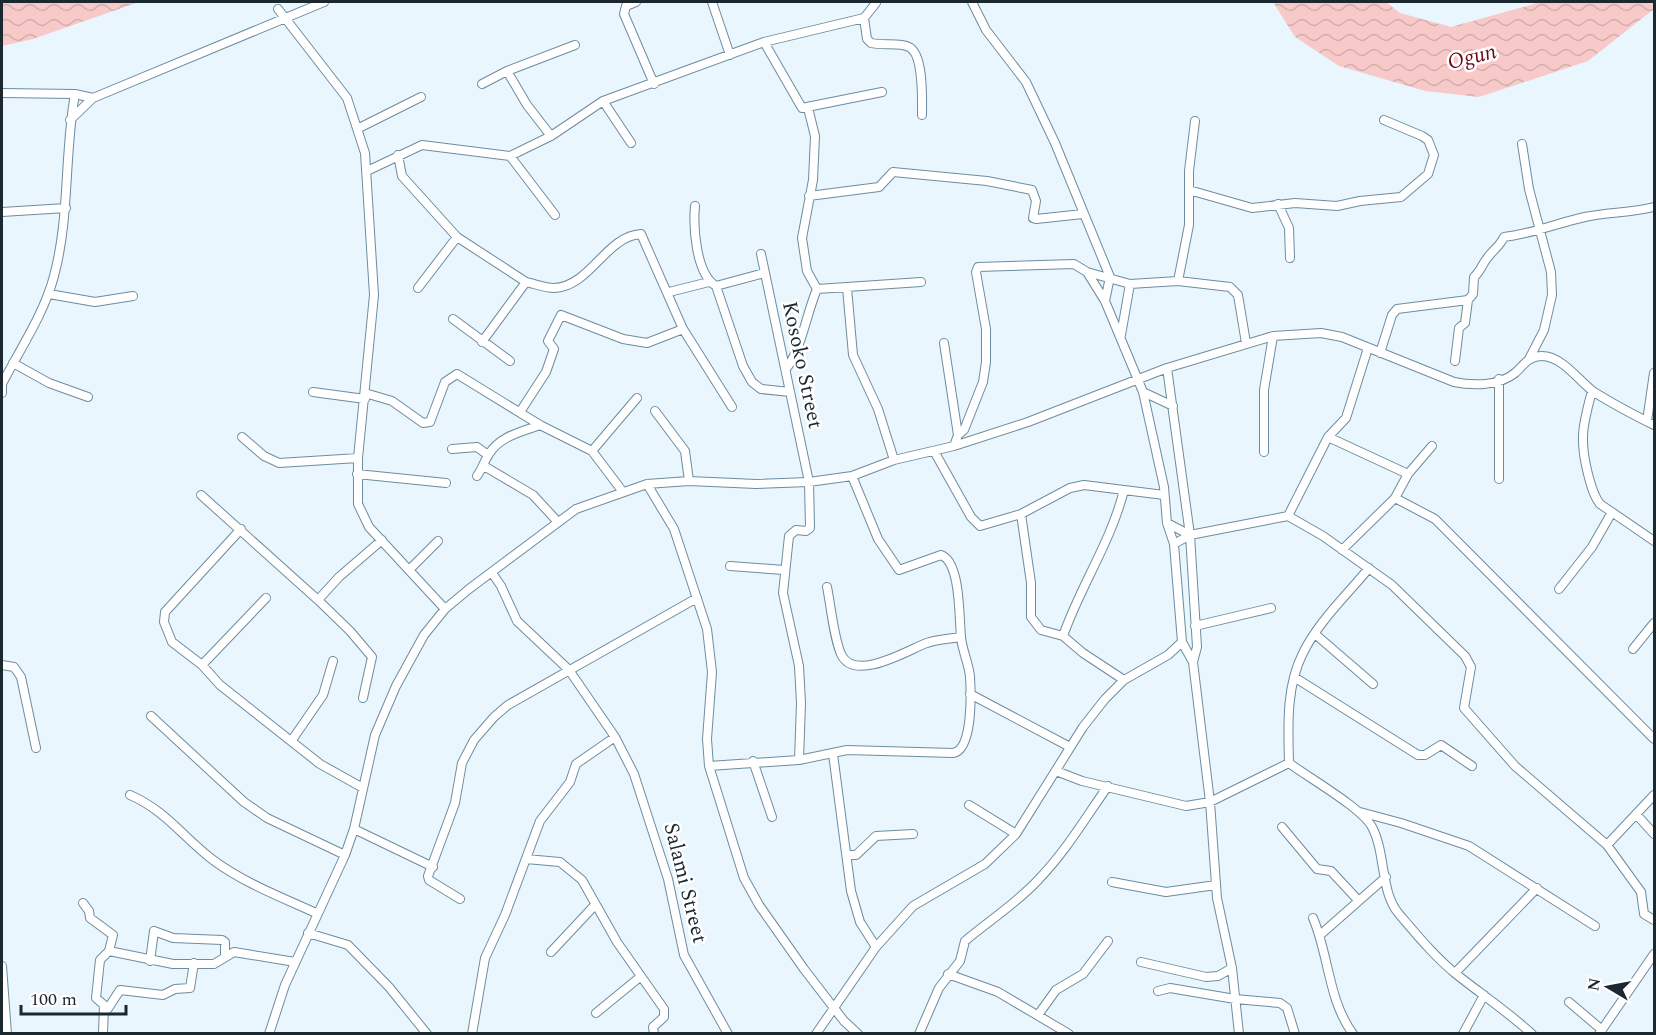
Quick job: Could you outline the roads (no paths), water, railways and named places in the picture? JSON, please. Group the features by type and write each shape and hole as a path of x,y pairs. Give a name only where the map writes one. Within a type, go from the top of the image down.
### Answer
{"street":[{"path":"70,120 93,99 324,2"},
{"path":"636,2 626,6 624,14 654,84"},
{"path":"712,2 730,55"},
{"path":"972,2 986,30 1028,87 1110,277 1105,301"},
{"path":"367,171 422,145 510,156 551,136 603,101 764,42 864,18 876,3"},
{"path":"278,9 283,19 347,98 359,128 367,171 374,295 358,458 358,504 369,526 445,609"},
{"path":"864,18 867,39 871,43 907,46 916,53 922,84 922,116"},
{"path":"764,42 802,108 882,92"},
{"path":"482,84 507,71 574,45"},
{"path":"507,71 527,105 551,136"},
{"path":"2,93 75,94 93,99"},
{"path":"2,393 3,384 49,294 66,207 70,120 75,94"},
{"path":"359,128 421,97"},
{"path":"603,101 631,143"},
{"path":"808,108 815,136 813,180 802,238 807,271 817,289"},
{"path":"1190,190 1252,208 1278,204 1337,206 1401,197 1412,190 1432,166 1432,147 1422,136 1384,120"},
{"path":"1178,281 1189,232 1189,171 1195,121"},
{"path":"269,1034 295,962 345,855 354,829 381,719 409,660 424,635 445,609 557,521 576,509 647,484 689,481 756,484 809,482 852,476 894,460 954,446 1028,422 1167,368 1273,336 1322,333 1342,337 1454,382 1471,386 1514,374 1529,359 1544,330 1552,296 1551,272 1529,189 1522,144"},
{"path":"398,155 402,176 457,237 526,282 555,288 573,282 628,235 641,234 669,292 683,329 732,407"},
{"path":"510,156 555,214"},
{"path":"809,196 879,187 893,172 987,182 1032,190 1036,201 1034,218 1036,219 1083,214"},
{"path":"1278,204 1288,225 1290,258"},
{"path":"695,206 695,238 743,366 752,382 761,389 790,392"},
{"path":"2,212 66,207"},
{"path":"1455,361 1459,328 1465,323 1468,300 1473,294 1474,278 1481,271 1487,257 1499,247 1504,237 1540,232 1583,218 1631,213 1654,207"},
{"path":"418,288 457,237"},
{"name":"Kosoko Street","path":"761,254 809,482 810,528 806,531 796,530 789,536 784,570"},
{"path":"958,435 964,430 983,382 986,362 986,329 976,268 1011,264 1074,264 1087,272 1130,284 1178,281 1222,285 1235,289 1246,343"},
{"path":"1087,272 1105,301 1121,335 1143,392 1164,495 1167,523 1174,544 1182,642 1193,662"},
{"path":"669,292 764,273"},
{"path":"482,342 526,282"},
{"path":"817,289 921,282"},
{"path":"1121,335 1130,284"},
{"path":"847,288 853,355 878,409 894,460"},
{"path":"786,369 799,349 806,315 817,289"},
{"path":"49,294 95,302 133,296"},
{"path":"1380,353 1392,315 1397,309 1468,300"},
{"path":"520,412 546,372 554,349 548,341 561,315 623,339 647,343 683,329"},
{"path":"453,319 510,361"},
{"path":"1264,453 1264,384 1273,336"},
{"path":"944,343 958,435 954,446"},
{"path":"1288,516 1328,437 1346,418 1368,348"},
{"path":"1529,359 1540,356 1551,358 1592,391 1651,423 1654,373"},
{"path":"13,363 49,383 88,397"},
{"path":"1167,368 1190,535 1197,647 1193,662 1210,802 1216,885 1232,968 1239,1034"},
{"path":"313,392 365,396 392,401 423,423 430,422 445,382 457,374 540,425 592,451 623,492"},
{"path":"1498,478 1499,379"},
{"path":"1592,391 1582,429 1581,446 1594,497 1654,541"},
{"path":"1143,392 1173,406"},
{"path":"592,451 637,398"},
{"path":"655,411 685,451 689,481"},
{"path":"477,476 488,455 503,439 540,425"},
{"path":"242,437 264,456 279,463 358,458"},
{"path":"1328,437 1408,474"},
{"path":"1342,550 1395,498 1408,474 1432,446"},
{"path":"452,449 477,447 488,455"},
{"path":"934,451 975,523 984,525 1021,514 1070,488 1084,485 1164,495"},
{"path":"484,466 533,495 557,521"},
{"path":"357,474 447,483"},
{"path":"709,766 753,761 799,760 865,749 958,753 967,737 970,675 961,637 961,616 951,562 941,555 899,570 878,539 852,476"},
{"path":"647,484 674,529 707,629 712,654 707,739 709,766 749,891 844,1021 858,1034"},
{"path":"1063,636 1074,604 1111,533 1124,489"},
{"path":"201,495 318,600 350,631 372,657 363,698"},
{"path":"1395,498 1435,519 1654,739"},
{"path":"1559,589 1592,548 1612,512"},
{"path":"1021,514 1031,583 1031,617 1041,630 1063,636 1083,654 1124,680"},
{"path":"1174,544 1190,535 1288,516 1369,568 1417,607 1467,658 1471,667 1464,708 1492,742 1607,845 1641,892 1644,914 1654,920"},
{"path":"1167,523 1190,535"},
{"path":"241,529 164,614 172,642 202,665 220,685 320,764 363,788"},
{"path":"318,600 347,569 382,540"},
{"path":"409,570 438,541"},
{"path":"730,566 784,570 783,592 797,648 801,685 799,760"},
{"path":"1289,763 1288,722 1294,677 1303,652 1369,568"},
{"path":"492,573 505,594 516,621 569,670"},
{"path":"827,588 842,656 852,664 862,665 893,659 925,643 961,637"},
{"path":"202,665 266,598"},
{"path":"460,899 429,880 458,792 462,763 474,740 508,705 697,598"},
{"path":"1196,626 1271,608"},
{"path":"1633,649 1654,623"},
{"path":"1315,634 1373,684"},
{"path":"816,1034 876,947 913,906 985,864 1016,834 1094,712 1124,680 1149,668 1182,642"},
{"path":"292,740 323,695 333,661"},
{"path":"2,665 14,667 21,677 36,748"},
{"name":"Salami Street","path":"569,670 615,737 638,783 668,879 684,955 728,1034"},
{"path":"1294,677 1418,755 1425,755 1441,745 1472,766"},
{"path":"970,694 1070,747"},
{"path":"151,716 244,802 267,818 345,855"},
{"path":"472,1034 485,958 540,821 570,782 575,766 615,737"},
{"path":"833,754 851,891 860,922 876,947"},
{"path":"753,761 772,817"},
{"path":"1056,771 1082,781 1180,806 1210,802 1289,763"},
{"path":"1289,763 1358,812 1371,825 1380,848 1397,912 1455,973 1532,1034"},
{"path":"919,1034 948,974 960,961 965,940 1011,906 1039,879 1060,855 1108,786"},
{"path":"129,795 151,804 163,813 229,871 316,913"},
{"path":"1607,845 1654,795"},
{"path":"969,805 1016,834"},
{"path":"1358,812 1401,823 1469,846 1595,926"},
{"path":"1636,814 1654,834"},
{"path":"1282,826 1317,869 1331,871 1357,899"},
{"path":"354,829 433,867"},
{"path":"848,855 857,855 876,836 913,834"},
{"path":"525,859 560,862 582,880 639,977 664,1009 664,1017 653,1027 654,1034"},
{"path":"1320,935 1357,899 1386,877"},
{"path":"1112,882 1166,892 1216,885"},
{"path":"1455,973 1536,888"},
{"path":"83,903 89,911 90,918 113,935 109,951 100,960 96,989 96,998 104,1005 103,1034"},
{"path":"551,952 595,905"},
{"path":"1313,918 1320,935 1340,1009 1353,1034"},
{"path":"150,960 154,931 173,938 222,940 225,942 225,955"},
{"path":"308,933 348,945 389,987 427,1034"},
{"path":"1038,1015 1056,990 1083,974 1108,941"},
{"path":"109,951 173,964 214,964 225,955 244,952 295,962"},
{"path":"1569,1002 1600,1032 1654,954"},
{"path":"1141,962 1206,977 1218,976 1232,968"},
{"path":"104,1014 120,990 163,995 175,989 190,988 194,963"},
{"path":"2,966 7,1034"},
{"path":"948,974 998,992 1069,1034"},
{"path":"596,1012 639,977"},
{"path":"1158,991 1170,988 1284,1005 1295,1034"},
{"path":"1463,1034 1484,995"}],"water":[{"path":"2,2 139,2 33,39 2,46"},
{"name":"Ogun","path":"1273,2 1386,2 1400,13 1451,27 1541,2 1654,2 1654,9 1588,61 1479,97 1425,91 1339,66 1295,37"}]}
